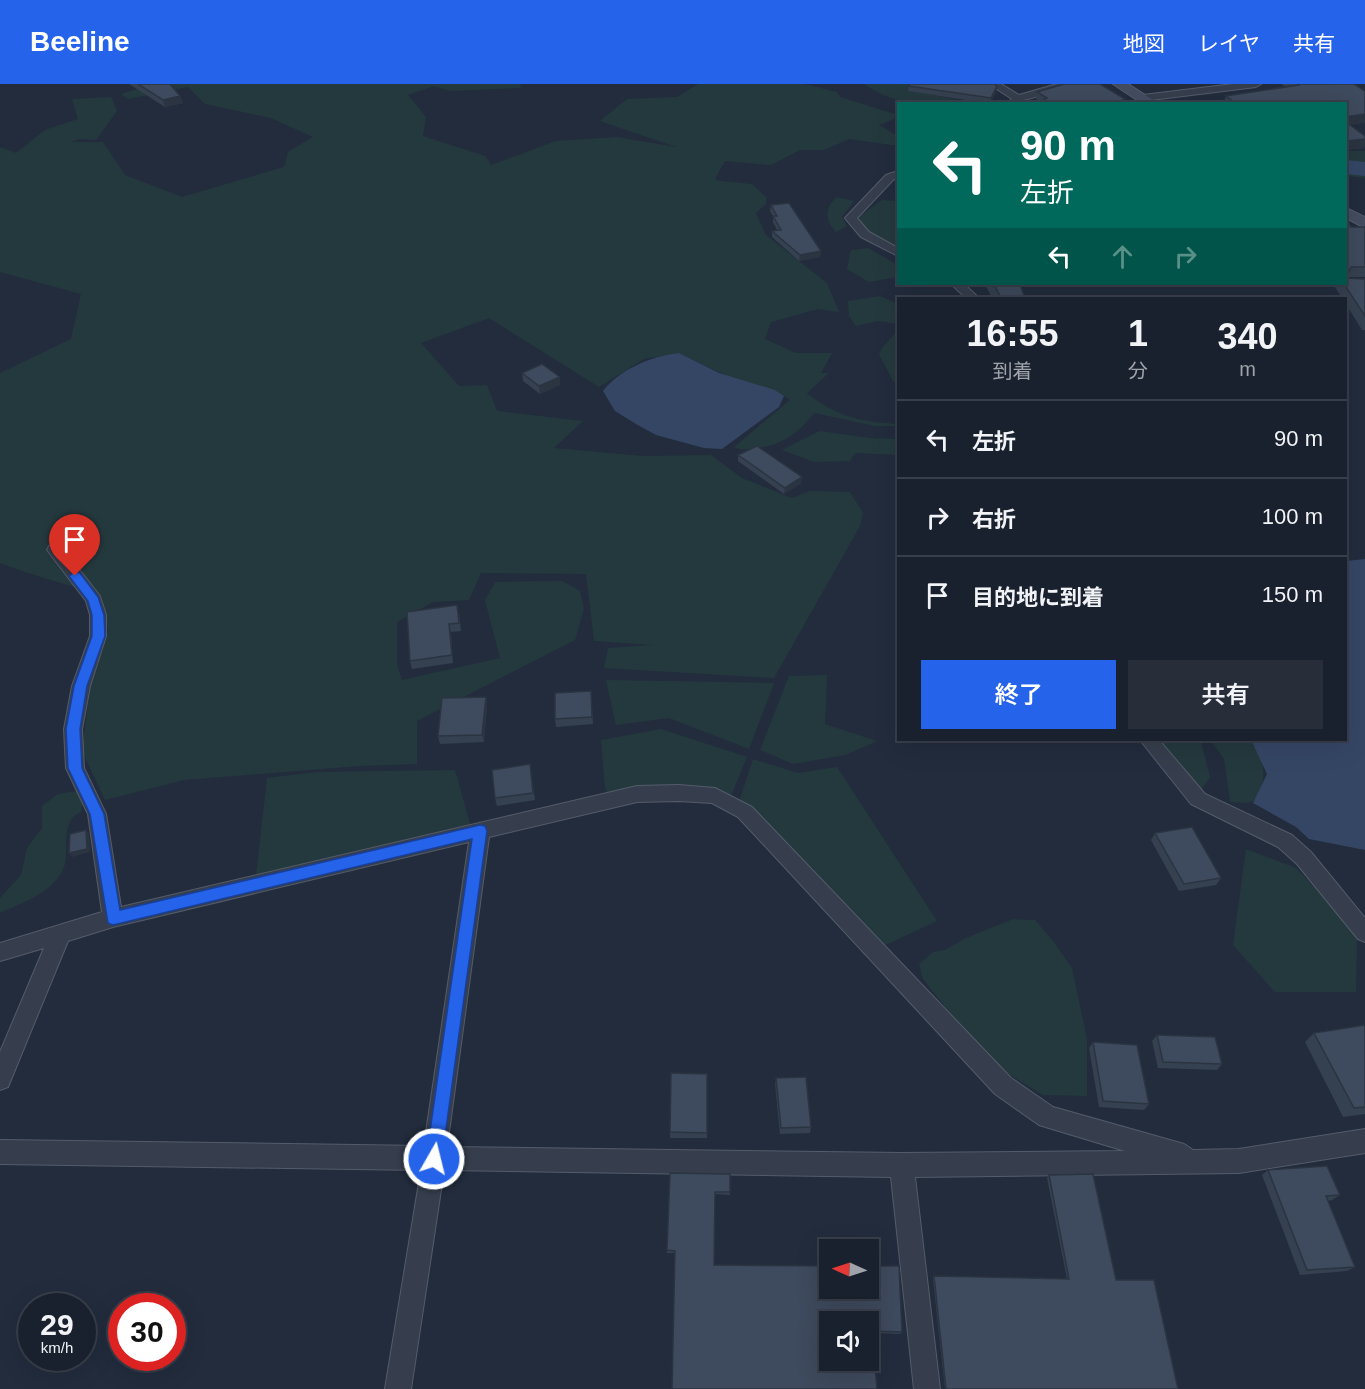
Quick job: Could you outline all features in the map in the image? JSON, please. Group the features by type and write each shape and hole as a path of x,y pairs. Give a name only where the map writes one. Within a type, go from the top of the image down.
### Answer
{"main road":[{"path":"1119,84 1148,101"},
{"path":"1347,213 1365,223"}],"street":[{"path":"994,84 1014,101 1069,84"},
{"path":"1148,101 1256,84"},
{"path":"897,174 890,177 850,218 853,224 874,240 897,252"},
{"path":"958,285 972,297"},
{"path":"55,550 94,600 98,615 98,636 81,686 73,729 75,768 97,814 113,918"},
{"path":"1150,741 1198,799 1285,841 1304,858 1365,933"},
{"path":"0,952 113,918 637,794 679,793 715,796 745,812 1003,1086 1047,1117 1203,1161"},
{"path":"398,1389 434,1159 480,831"},
{"path":"0,1079 60,934"},
{"path":"0,1152 903,1165 1239,1161 1365,1141"},
{"path":"903,1165 927,1389"}],"green space":[{"path":"153,84 520,84 521,88 449,91 434,86 408,95 426,117 423,136 485,156 491,165 556,141 617,137 676,147 600,121 627,99 677,97 698,84 805,84 837,92 840,97 895,114 894,119 879,125 897,135 897,146 849,139 824,150 800,150 771,165 725,161 715,179 752,184 766,197 766,204 756,213 766,235 827,283 839,312 818,309 771,322 765,339 796,353 832,353 821,373 829,373 807,393 839,413 861,420 897,424 897,426 875,426 814,413 796,432 782,441 767,446 740,449 734,447 790,400 775,390 758,391 679,353 644,359 599,387 489,318 421,343 459,386 487,385 497,411 583,421 554,448 643,456 711,455 742,478 792,498 810,491 850,492 863,513 860,526 774,678 604,668 608,648 653,645 594,641 586,574 481,573 469,600 433,602 397,622 397,665 402,680 500,658 485,600 495,582 562,581 580,591 584,609 575,640 417,721 417,764 359,766 184,780 105,800 82,751 90,688 108,631 102,596 0,563 0,373 71,339 81,294 0,272 0,147 16,153 45,130 78,119 72,99 111,97 117,111 96,140 80,139 71,142 103,142 125,175 182,197 284,167 288,152 313,137 271,118 205,104 188,87 128,99 121,94"},
{"path":"864,84 907,84 928,94 969,102 910,102 891,98"},
{"path":"1365,151 1365,178 1347,176 1347,159 1352,159 1347,158 1347,152"},
{"path":"837,197 854,201 842,217 847,226 836,232 828,219 828,210"},
{"path":"882,200 897,201 897,248 865,233 859,217"},
{"path":"868,248 897,264 897,277 869,282 847,269 851,250"},
{"path":"880,296 897,304 897,324 879,321 856,326 849,316 848,301"},
{"path":"897,331 897,386 879,355 881,349"},
{"path":"820,431 870,438 897,439 897,455 855,453 850,461 814,462 782,450"},
{"path":"827,675 825,724 877,741 845,755 793,764 760,750 789,676"},
{"path":"606,680 774,683 749,749 669,718 616,725"},
{"path":"661,729 747,757 728,803 707,786 637,794 612,800 605,788 601,740"},
{"path":"1160,741 1204,741 1201,742 1210,777 1200,792"},
{"path":"1211,741 1251,741 1263,768 1263,782 1258,799 1248,803 1230,802 1224,759"},
{"path":"753,759 798,773 837,767 937,921 875,950 737,808"},
{"path":"455,770 470,824 255,884 267,778 316,772"},
{"path":"77,791 83,801 81,812 70,822 66,837 66,861 60,876 37,896 0,913 0,898 21,875 27,848 42,828 42,806 58,794"},
{"path":"1246,849 1296,868 1357,932 1356,992 1275,992 1233,945"},
{"path":"1013,919 1035,920 1072,968 1087,1039 1087,1096 1043,1095 1008,1074 961,1027 923,979 919,964 933,952 945,950 966,938"}],"water":[{"path":"679,353 719,373 775,390 784,396 779,407 722,449 704,448 656,435 615,411 603,391 610,383 637,365 658,357"},
{"path":"1365,559 1365,850 1309,839 1296,827 1253,803 1267,774 1251,741 1347,741 1347,561"}],"building":[{"path":"138,84 170,84 180,96 163,100"},
{"path":"909,84 994,84 997,86 991,98 909,86"},
{"path":"1064,84 1100,84 1125,99 1119,102 1041,102 1047,98 1037,92"},
{"path":"1354,84 1365,91 1365,114 1347,117 1347,102 1234,102 1226,96 1299,85"},
{"path":"1347,123 1365,136 1365,139 1347,141"},
{"path":"789,203 821,251 800,255 772,231 781,230 773,216 777,216 771,205"},
{"path":"1347,220 1351,227 1365,227 1365,267 1351,267 1347,273"},
{"path":"1347,278 1365,279 1365,316 1345,285 1347,285"},
{"path":"994,285 1020,285 1025,297 1000,297"},
{"path":"542,364 560,377 539,386 522,373"},
{"path":"757,446 802,477 785,488 738,455"},
{"path":"457,605 459,623 449,624 452,655 410,661 407,612"},
{"path":"591,691 592,717 555,719 555,693"},
{"path":"486,697 482,735 438,736 442,698"},
{"path":"530,764 533,793 495,798 492,770"},
{"path":"1192,827 1221,878 1184,884 1155,833"},
{"path":"86,830 87,849 69,853 70,834"},
{"path":"1365,1025 1365,1107 1354,1108 1314,1033"},
{"path":"1157,1035 1215,1037 1222,1064 1163,1062"},
{"path":"1093,1042 1137,1045 1149,1104 1103,1101"},
{"path":"671,1073 707,1074 707,1133 670,1132"},
{"path":"806,1077 811,1127 781,1128 776,1078"},
{"path":"1327,1166 1340,1195 1326,1196 1355,1267 1307,1270 1268,1170"},
{"path":"670,1173 730,1174 730,1192 715,1192 714,1265 819,1266 819,1299 879,1299 879,1266 899,1266 902,1332 879,1331 879,1311 819,1311 819,1371 875,1371 877,1389 672,1389 675,1251 667,1250"},
{"path":"1093,1174 1116,1280 1154,1280 1178,1389 946,1389 934,1276 1069,1279 1049,1175"}],"waterway":[{"path":"1347,167 1365,169"}],"route":[{"path":"75,576 94,600 98,615 98,636 81,686 73,729 75,768 97,814 113,918 480,831 434,1159"}]}
